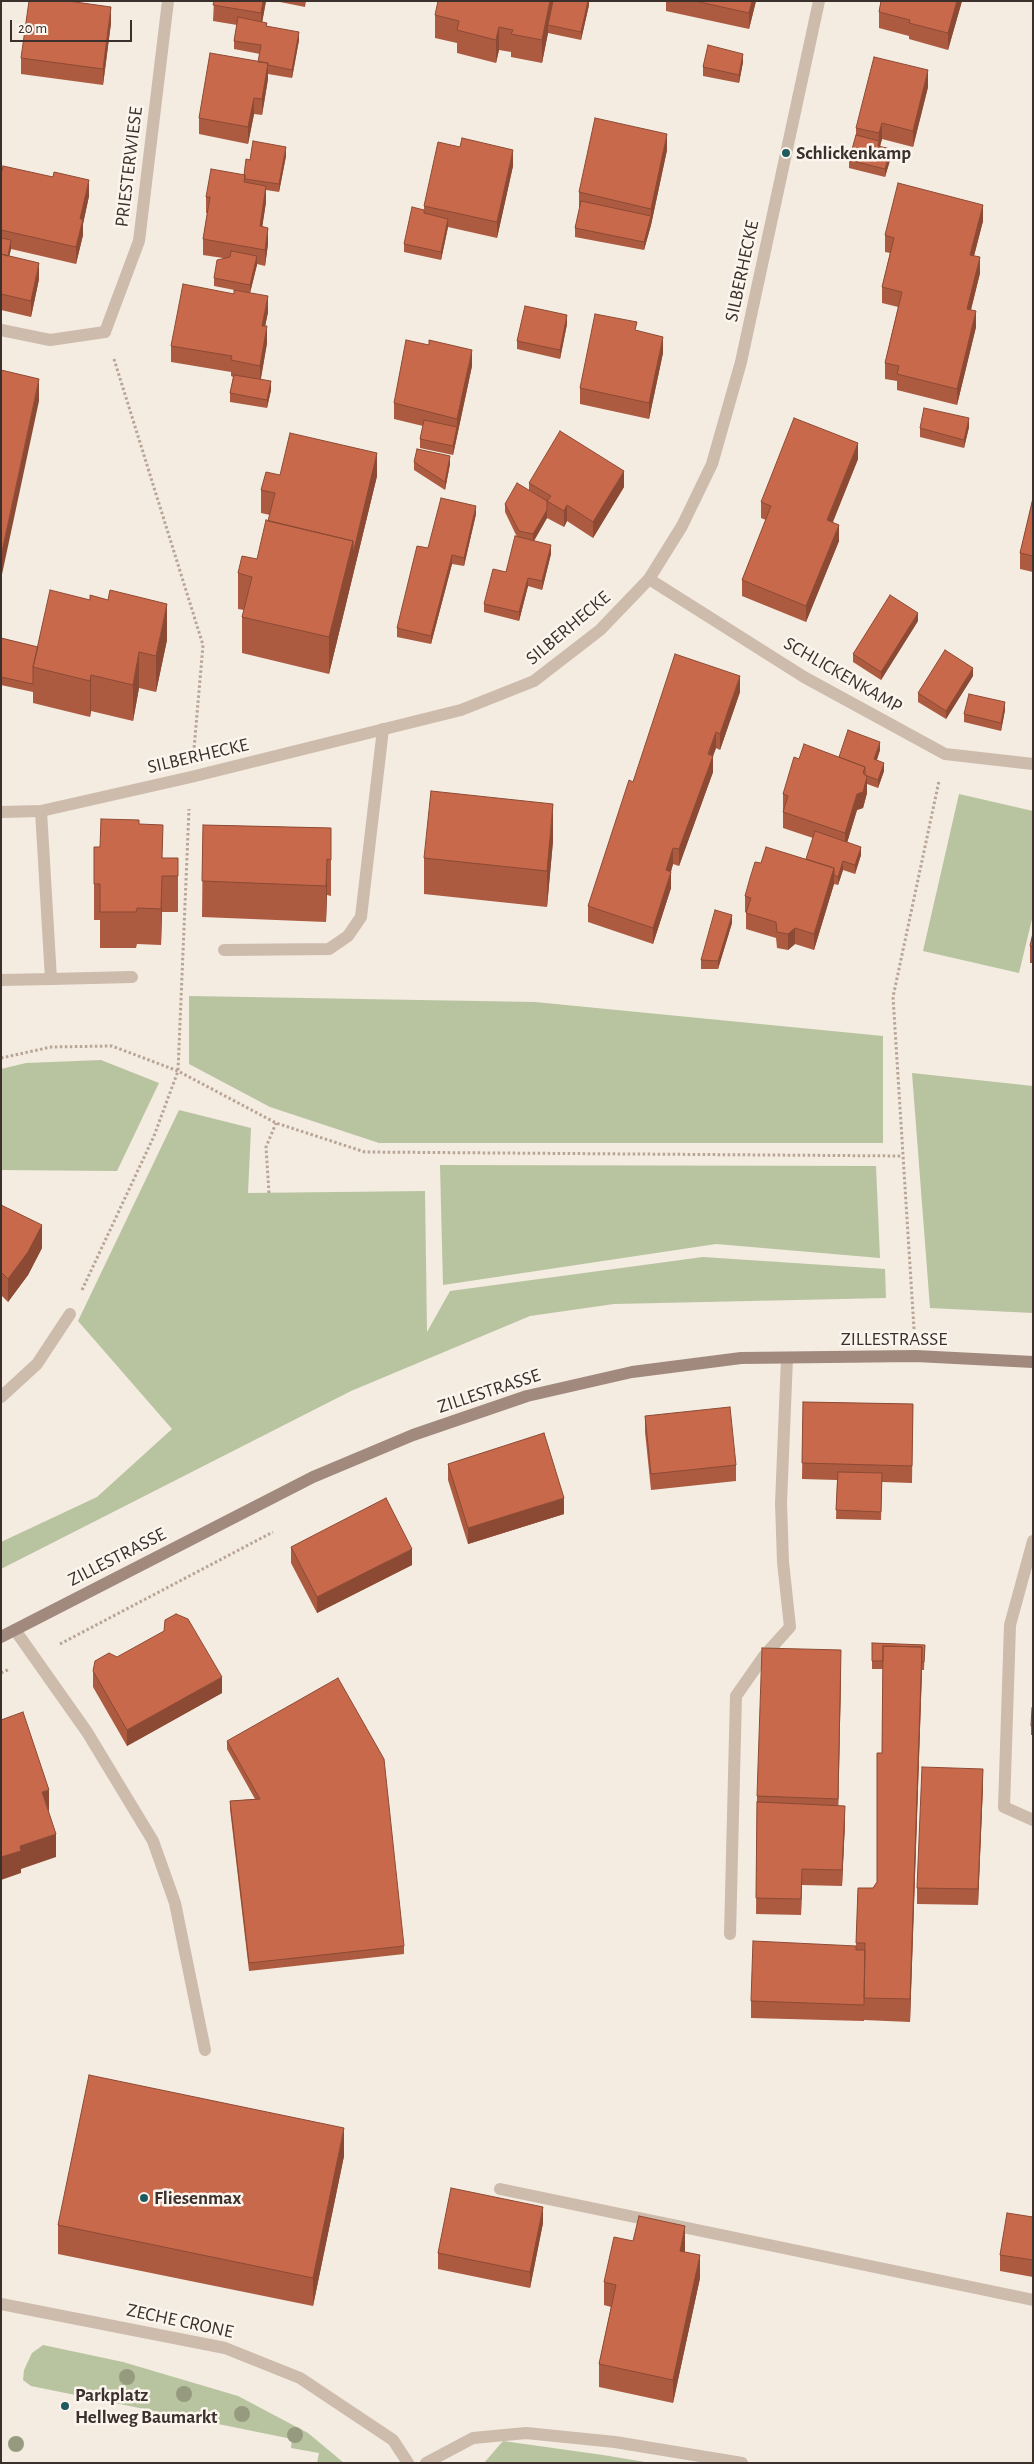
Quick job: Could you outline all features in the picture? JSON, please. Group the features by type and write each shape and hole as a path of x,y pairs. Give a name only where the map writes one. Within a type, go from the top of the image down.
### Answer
{"main road":[{"name":"ZILLESTRASSE","path":"1,1637 313,1477 413,1435 527,1396 632,1372 741,1358 916,1356 1033,1362"}],"street":[{"name":"PRIESTERWIESE","path":"105,332 139,241 168,1"},
{"name":"SILBERHECKE","path":"1,812 40,811 191,778 461,710 534,681 600,630 649,579 682,526 712,464 741,362 819,1"},
{"path":"1,330 50,340 105,332"},
{"name":"SCHLICKENKAMP","path":"649,579 804,677 945,754 1033,764"},
{"path":"224,950 329,950 348,936 361,917 383,729"},
{"path":"40,811 51,979"},
{"path":"1,980 132,977"},
{"path":"1,1397 37,1364 70,1314"},
{"path":"730,1934 736,1696 764,1656 790,1627 783,1562 781,1504 787,1358"},
{"path":"1033,1541 1010,1625 1004,1806 1033,1820"},
{"path":"15,1630 87,1732 153,1841 175,1903 205,2050"},
{"path":"500,2189 1033,2300"},
{"name":"ZECHE CRONE","path":"1,2304 225,2348 300,2378 393,2440 408,2463"},
{"path":"426,2463 474,2438 526,2433 615,2442 742,2463"}],"path":[{"path":"105,332 203,644 191,778"},
{"path":"916,1356 893,997 945,754"},
{"path":"70,1314 154,1136 178,1071 190,809"},
{"path":"1,1058 51,1047 112,1046 178,1071 276,1123 365,1152 902,1156"},
{"path":"269,1193 266,1147 276,1123"},
{"path":"1,1673 277,1530"}],"green space":[{"path":"959,794 1033,811 1033,915 1019,973 923,951"},
{"path":"189,996 535,1002 883,1036 883,1143 379,1143 270,1107 189,1064"},
{"path":"101,1060 159,1083 117,1171 1,1170 1,1069 26,1063"},
{"path":"912,1073 1033,1086 1033,1313 930,1308"},
{"path":"179,1110 251,1128 248,1193 425,1191 427,1332 450,1291 703,1257 885,1269 886,1298 614,1304 530,1316 351,1391 1,1569 1,1542 97,1497 172,1429 78,1321"},
{"path":"440,1165 876,1166 880,1258 716,1244 443,1285"},
{"path":"43,2345 123,2362 238,2396 308,2433 344,2463 317,2463 319,2453 291,2448 292,2439 31,2386 23,2380 24,2370 32,2353"},
{"path":"503,2441 603,2455 651,2463 484,2463"}],"building":[{"path":"29,1 68,1 111,7 103,69 21,58"},
{"path":"214,1 263,1 261,13 213,5"},
{"path":"438,1 550,1 542,40 511,34 513,30 499,27 496,40 457,30 459,21 435,15"},
{"path":"553,1 588,1 581,32 548,25"},
{"path":"695,1 752,1 749,13"},
{"path":"881,1 957,1 948,33 909,23 910,20 879,12"},
{"path":"238,17 267,23 266,26 299,32 292,70 258,62 261,45 234,41"},
{"path":"708,45 743,54 739,75 703,67"},
{"path":"210,53 268,63 262,99 254,98 248,127 199,118"},
{"path":"874,57 928,70 913,131 882,123 879,133 856,128"},
{"path":"595,118 667,134 651,209 579,192"},
{"path":"856,135 879,141 878,146 891,149 885,169 849,160"},
{"path":"462,138 513,150 497,222 424,206 438,142 460,147"},
{"path":"253,141 286,147 279,184 245,179 246,159 250,160"},
{"path":"3,166 53,177 54,172 89,180 80,219 83,219 76,247 1,230 1,174"},
{"path":"211,169 245,175 244,182 266,186 260,226 268,228 265,250 203,239 210,197 206,197"},
{"path":"898,183 983,205 970,255 980,257 967,309 976,311 957,389 897,374 899,366 885,363 902,292 882,287 894,238 885,235"},
{"path":"581,201 651,216 644,242 575,228"},
{"path":"412,207 424,210 424,213 448,219 441,252 404,244"},
{"path":"1,238 11,240 8,256 1,254"},
{"path":"231,251 257,256 250,285 214,278 217,260 230,257"},
{"path":"1,254 39,263 31,301 1,294"},
{"path":"183,284 234,294 234,290 268,296 262,326 267,326 260,366 231,360 232,356 171,346"},
{"path":"525,306 567,315 560,350 517,341"},
{"path":"595,314 637,322 635,330 663,337 649,403 580,388"},
{"path":"406,340 429,345 429,340 472,350 457,419 394,403"},
{"path":"1,370 39,379 1,556"},
{"path":"234,375 271,381 267,400 230,393"},
{"path":"924,408 969,418 964,440 920,428"},
{"path":"794,418 858,443 827,520 839,525 806,606 742,580 771,506 761,502"},
{"path":"424,420 457,427 453,446 420,439"},
{"path":"560,431 624,471 593,522 567,505 564,511 547,501 551,496 529,483"},
{"path":"290,433 377,453 353,554 353,541 268,521 275,493 261,490 266,472 280,475"},
{"path":"417,449 450,456 445,482 414,462"},
{"path":"517,483 547,501 547,510 533,534 519,531 505,504"},
{"path":"441,498 476,506 464,558 452,555 431,636 397,628 417,546 428,548"},
{"path":"1033,498 1033,556 1020,553"},
{"path":"266,520 353,541 329,637 242,617 252,577 238,573 242,556 257,559"},
{"path":"515,536 551,545 542,581 528,578 519,612 484,604 493,569 506,572"},
{"path":"50,590 90,600 90,595 108,600 110,590 167,604 156,656 139,652 133,685 91,675 90,681 33,667"},
{"path":"890,595 918,613 881,672 853,654"},
{"path":"1,638 38,647 33,667 33,684 1,677"},
{"path":"945,650 973,668 946,711 918,693"},
{"path":"675,654 740,676 720,734 716,732 708,754 713,756 679,849 673,848 666,870 671,872 653,928 588,906 629,780 633,782"},
{"path":"969,694 1005,702 1001,723 964,714"},
{"path":"848,730 880,742 874,759 884,763 878,780 865,775 865,767 839,757"},
{"path":"804,744 865,767 863,773 867,777 863,792 857,794 845,833 783,812 788,796 783,794 794,757 799,759"},
{"path":"431,791 553,804 547,871 424,858"},
{"path":"101,819 139,820 139,824 163,825 162,858 178,858 178,876 162,876 161,909 137,908 136,912 100,912 100,884 94,884 94,847 100,847"},
{"path":"203,825 331,828 331,860 327,859 326,886 202,881"},
{"path":"815,831 861,847 855,865 843,861 838,877 834,875 834,868 806,859"},
{"path":"766,847 834,868 814,934 795,928 788,934 777,932 776,922 746,913 751,898 745,896 750,878 755,862 761,863"},
{"path":"715,910 732,915 718,961 701,960"},
{"path":"1033,933 1033,947 1030,946"},
{"path":"1,1205 42,1225 28,1252 8,1279 1,1274"},
{"path":"803,1402 913,1404 912,1466 802,1463"},
{"path":"730,1407 736,1465 651,1474 645,1416"},
{"path":"544,1433 564,1498 468,1528 448,1464"},
{"path":"838,1472 882,1473 881,1512 836,1510"},
{"path":"386,1498 412,1549 317,1597 291,1547"},
{"path":"176,1614 188,1619 222,1677 127,1730 93,1671 95,1661 109,1653 117,1657 164,1631 165,1620"},
{"path":"872,1643 925,1645 924,1662 922,1662 922,1647 883,1646 883,1661 872,1661"},
{"path":"883,1646 922,1647 910,1999 864,1998 865,1943 856,1943 858,1888 873,1888 877,1882 877,1753 882,1753"},
{"path":"762,1648 841,1650 838,1799 757,1796"},
{"path":"338,1678 384,1759 404,1946 249,1963 230,1801 260,1799 227,1741"},
{"path":"1033,1708 1033,1727 1031,1726"},
{"path":"23,1712 49,1790 42,1792 56,1834 20,1846 21,1851 1,1857 1,1720"},
{"path":"922,1767 983,1769 978,1889 917,1888"},
{"path":"757,1802 845,1806 842,1870 802,1869 801,1899 756,1898"},
{"path":"753,1941 856,1946 856,1950 865,1950 864,2005 751,2001"},
{"path":"89,2075 344,2128 313,2278 58,2225"},
{"path":"451,2188 543,2207 530,2272 438,2253"},
{"path":"1007,2213 1033,2217 1033,2260 1000,2255"},
{"path":"639,2216 685,2226 680,2251 700,2255 673,2380 599,2364 616,2285 604,2282 614,2237 633,2241"}],"place":[{"name":"Schlickenkamp","path":"786,153"},
{"name":"Fliesenmax","path":"144,2198"},
{"name":"Parkplatz Hellweg Baumarkt","path":"65,2406"}]}
